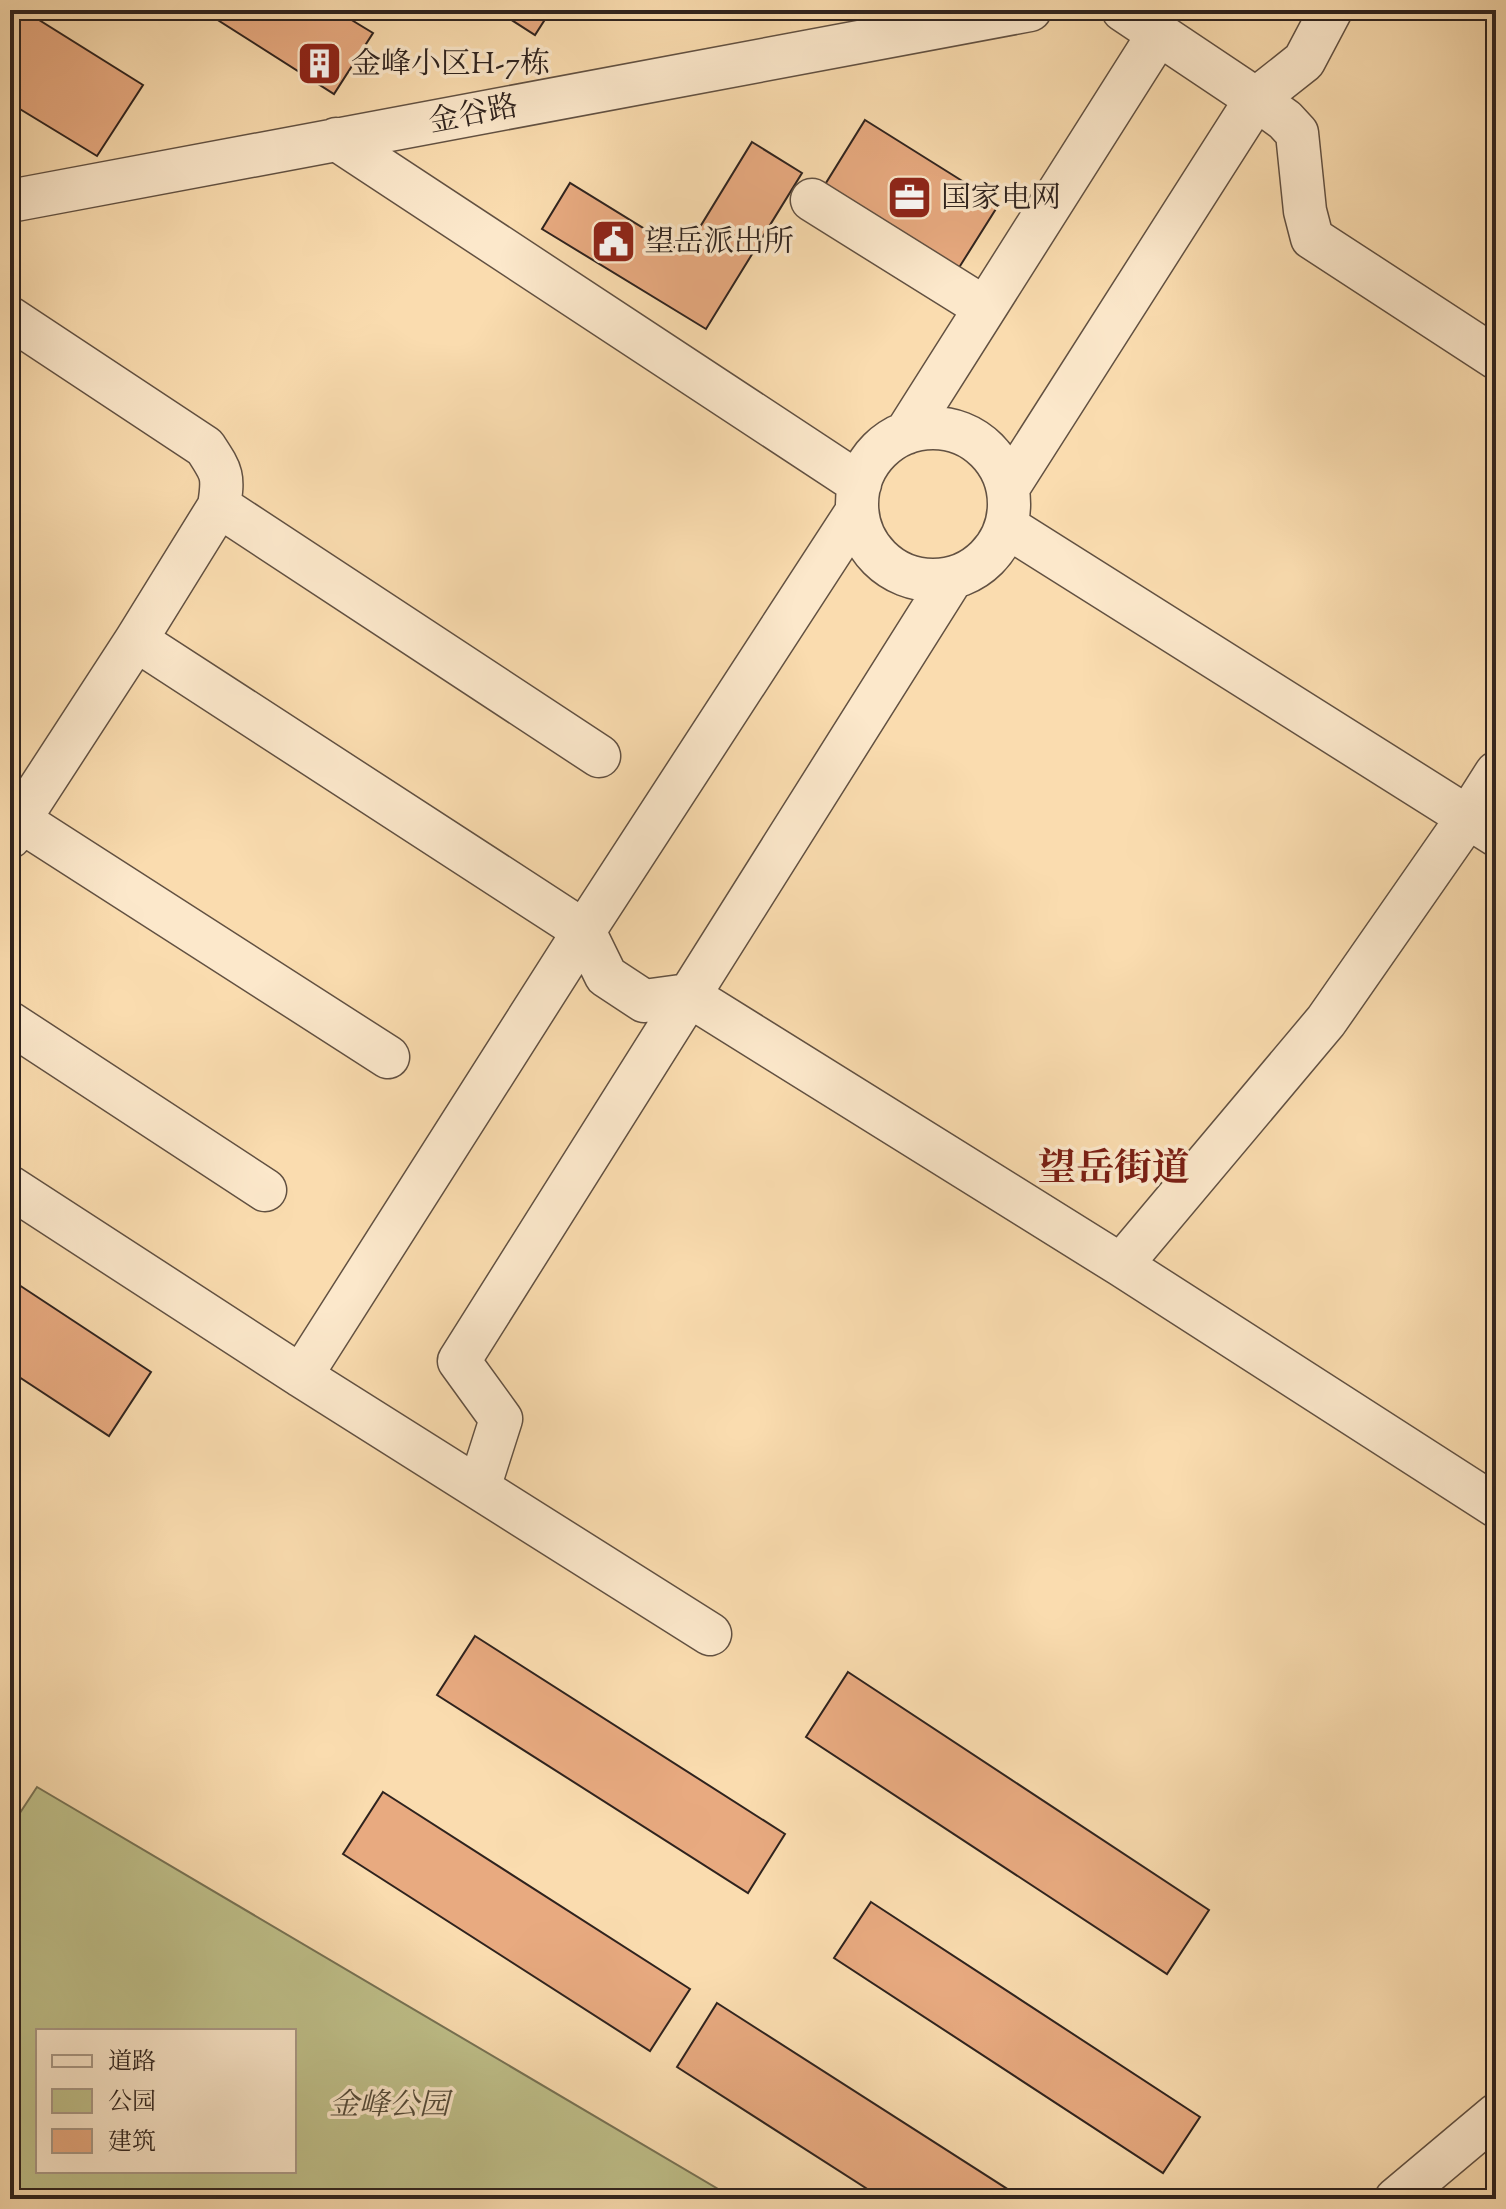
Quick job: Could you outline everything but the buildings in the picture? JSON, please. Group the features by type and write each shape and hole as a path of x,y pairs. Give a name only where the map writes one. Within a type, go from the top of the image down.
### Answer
{"street":[{"name":"金谷路","path":"10,201 1030,10"},
{"path":"1123,10 1256,99 1297,133 1305,211 1312,238 1496,358"},
{"path":"1007,507 1256,99 1304,61 1331,10"},
{"path":"906,433 1158,35"},
{"path":"336,139 858,498"},
{"path":"812,200 985,308"},
{"path":"10,318 205,447 221,472 222,486 219,506 14,829 388,1057"},
{"path":"301,1376 858,498 869,463 876,453 906,433 938,428 970,437 994,458 1005,478 1007,507 999,544 986,559 952,578 921,579 890,567 874,552 859,522 858,498"},
{"path":"219,506 599,756"},
{"path":"1007,507 1482,826"},
{"path":"479,1488 501,1419 459,1361 952,578"},
{"path":"136,640 584,931 606,976 644,1001 688,995 1121,1265 1496,1506"},
{"path":"1121,1265 1326,1021 1482,826 1496,773"},
{"path":"10,1023 265,1190"},
{"path":"10,1187 301,1376 710,1634"},
{"path":"1396,2199 1496,2115"}],"green space":[{"name":"金峰公园","path":"37,1787 735,2199 10,2199 10,1828"}],"place":[{"name":"金峰小区H-7栋","path":"320,63"},
{"name":"国家电网","path":"910,197"},
{"name":"望岳派出所","path":"613,241"}],"district":[{"name":"望岳街道","path":"1114,1167"}]}
